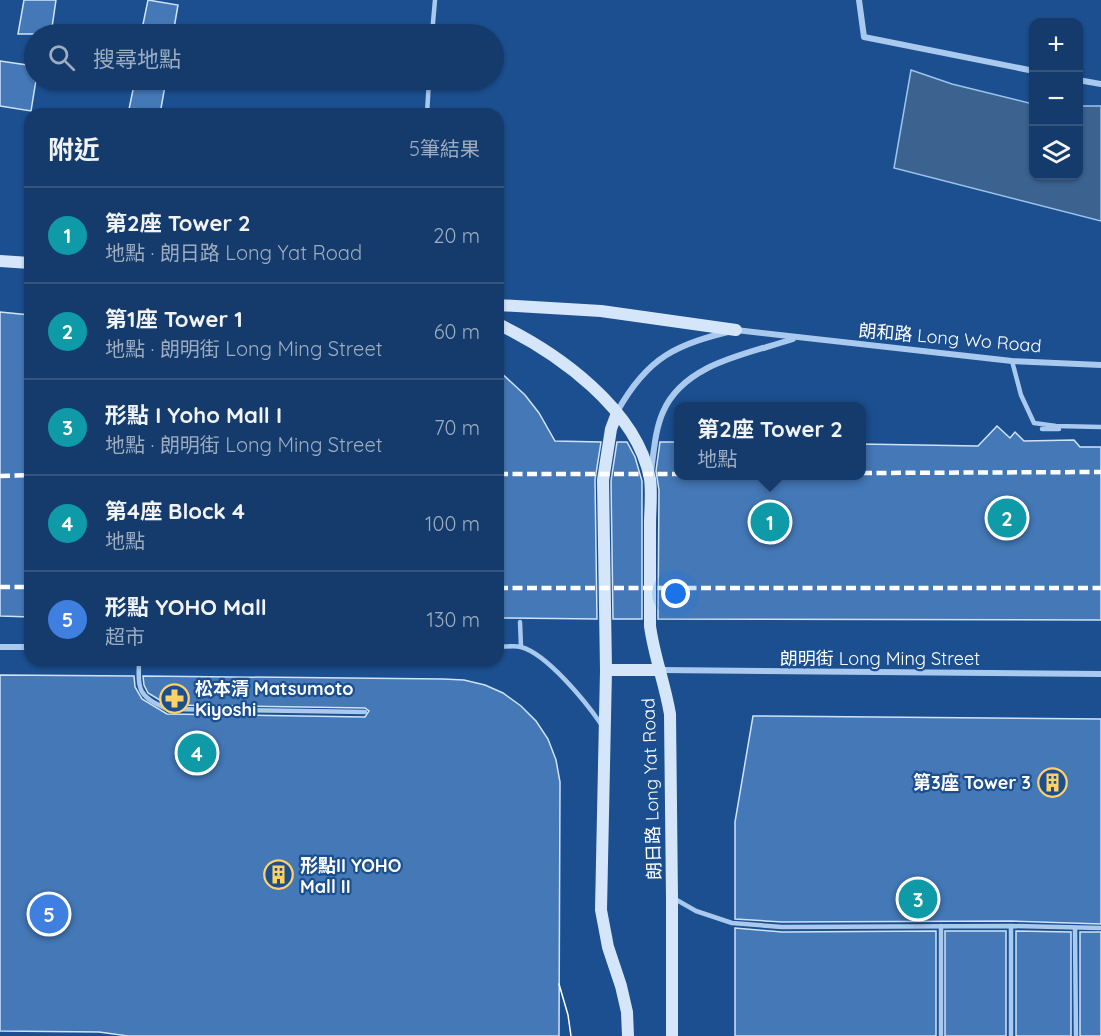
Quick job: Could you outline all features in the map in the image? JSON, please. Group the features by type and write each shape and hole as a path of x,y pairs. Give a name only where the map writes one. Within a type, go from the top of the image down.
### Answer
{"main road":[{"path":"0,261 24,263"},
{"path":"504,305 601,311 736,330"},
{"name":"朗日路 Long Yat Road","path":"504,327 546,350 589,385 617,413 636,442 650,480 650,626 653,649 670,714 672,1036"},
{"path":"617,413 610,429 603,480 606,670 601,910 608,947 627,1012 628,1036"},
{"path":"606,670 660,670"}],"street":[{"path":"858,0 864,37 1029,70"},
{"path":"1083,81 1101,84"},
{"name":"朗和路 Long Wo Road","path":"617,413 626,396 650,367 674,349 736,330 1012,361 1101,365"},
{"name":"朗和路 Long Wo Road","path":"650,480 657,430 664,411 677,390 707,367 796,338"},
{"path":"0,648 24,648"},
{"name":"朗明街 Long Ming Street","path":"660,670 1101,674"}],"lane":[{"path":"433,24 435,0"},
{"path":"427,108 428,90"},
{"path":"1012,361 1021,395 1034,423 1101,428"},
{"path":"1042,429 1101,428"},
{"path":"520,622 521,647"},
{"path":"504,647 521,647 538,656 571,686 604,728"},
{"path":"138,666 140,690 149,700 167,709 364,712"},
{"path":"672,898 696,911 732,923 782,927 1101,928"},
{"path":"941,926 941,1036"},
{"path":"1011,926 1011,1036"},
{"path":"1075,929 1076,1036"}],"water":[{"path":"911,70 952,84 1029,103 1029,180 1083,180 1083,106 1101,106 1101,221 894,168"}],"building":[{"path":"24,0 56,0 52,24 24,24 24,34 18,34"},
{"path":"148,0 178,5 175,24 143,24"},
{"path":"0,61 24,65 24,90 34,90 31,108 24,108 24,110 0,106"},
{"path":"133,90 164,90 161,108 129,108"},
{"path":"0,312 24,314 24,617 0,616"},
{"path":"504,376 525,395 539,413 555,441 601,442 595,480 597,619 504,618"},
{"path":"997,426 1010,438 1015,432 1024,441 1074,440 1080,447 1101,447 1101,620 658,619 659,490 656,471 660,442 674,442 674,480 866,480 866,444 978,446"},
{"path":"617,442 627,442 635,457 642,481 642,619 613,619 611,481"},
{"name":"形點II YOHO Mall II","path":"0,675 134,676 135,687 142,699 167,714 365,717 369,711 365,708 168,705 148,693 143,676 443,679 464,680 485,685 503,693 536,721 548,739 556,760 560,782 559,1036 128,1036 99,1032 0,1031"},
{"path":"753,716 1101,719 1101,924 1011,921 782,922 735,919 735,822"},
{"path":"735,928 782,932 936,931 936,1036 735,1036"},
{"path":"945,931 1006,931 1006,1036 945,1036"},
{"path":"1016,931 1071,932 1071,1036 1016,1036"},
{"path":"1080,932 1101,932 1101,1036 1080,1036"}],"tram line":[{"path":"559,984 571,1036"}],"railway":[{"path":"866,473 1101,472"},
{"path":"504,474 674,474"},
{"path":"0,476 24,475"},
{"path":"0,587 24,587"},
{"path":"504,588 1101,588"}],"place":[{"name":"第1座 Tower 1","path":"1007,518"},
{"name":"第2座 Tower 2","path":"770,522"},
{"name":"松本清 Matsumoto Kiyoshi","path":"174,698"},
{"name":"第4座 Block 4","path":"197,753"},
{"name":"第3座 Tower 3","path":"1052,782"},
{"name":"形點II YOHO Mall II","path":"279,875"},
{"name":"形點 I Yoho Mall I","path":"918,899"},
{"name":"形點 YOHO Mall","path":"49,914"}]}
